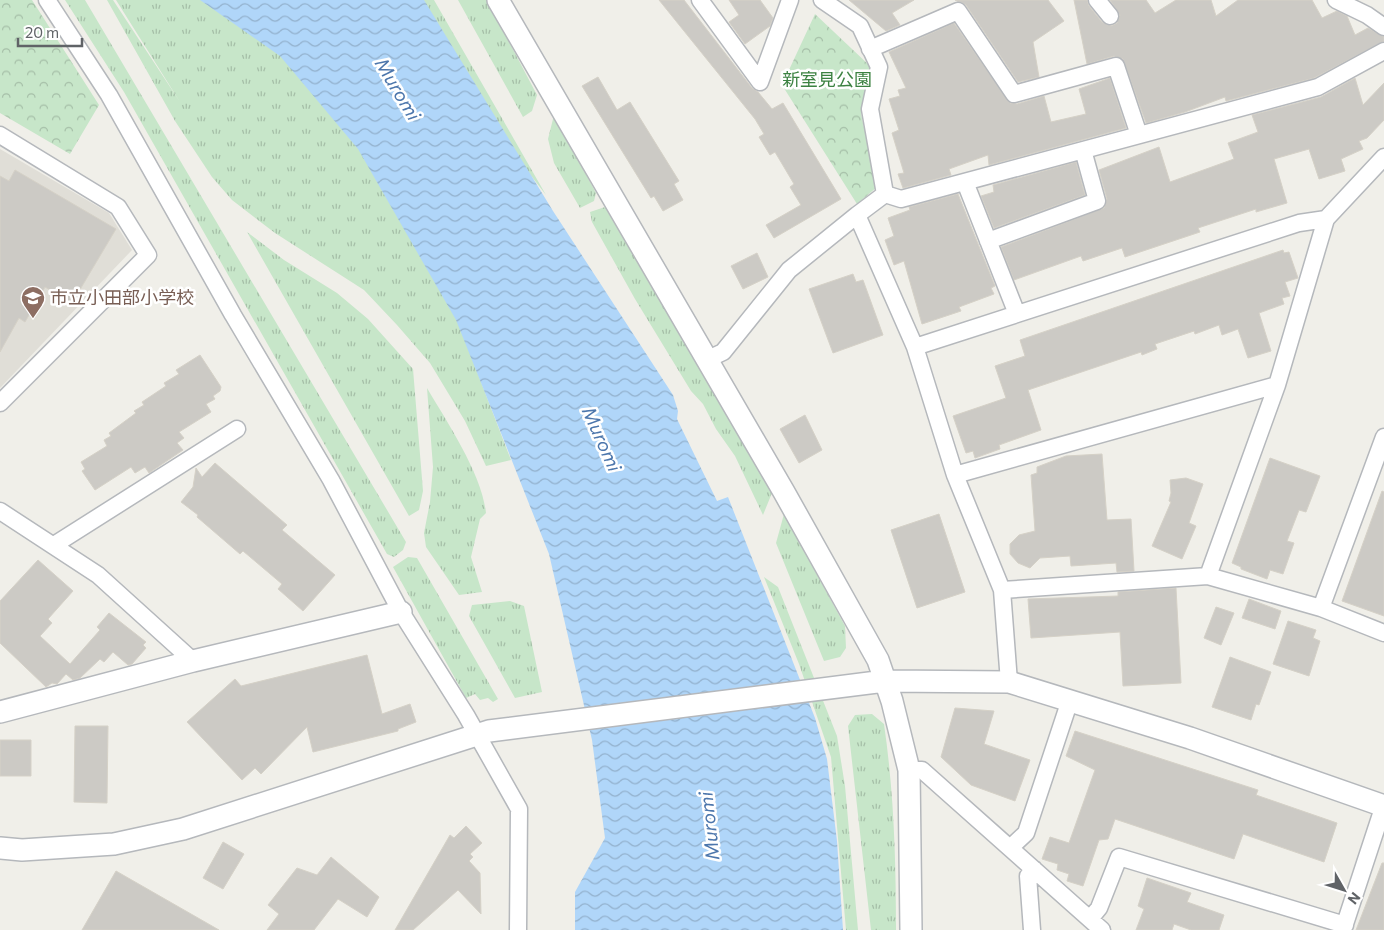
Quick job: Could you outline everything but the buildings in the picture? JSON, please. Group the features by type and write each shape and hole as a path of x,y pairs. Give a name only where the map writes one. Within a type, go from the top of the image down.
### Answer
{"street":[{"path":"47,0 109,96 233,315 331,480 401,612 466,715 483,733 494,762 519,809 518,930"},
{"path":"498,0 789,500 878,660 892,701 909,770 911,930"},
{"path":"700,0 760,82 790,0"},
{"path":"822,0 860,26 879,67 870,109 886,194"},
{"path":"1097,0 1110,16"},
{"path":"1336,0 1367,15 1384,27"},
{"path":"870,49 958,12 1014,94 1116,66 1138,135"},
{"path":"886,194 901,199 1318,87 1384,50"},
{"path":"0,135 118,207 148,255 0,403"},
{"path":"988,241 1097,200 1083,150"},
{"path":"915,347 1300,223 1326,219 1378,174 1384,158"},
{"path":"966,182 1017,314"},
{"path":"706,360 723,352 789,270 886,194"},
{"path":"857,215 915,347 955,475 1002,590 1009,682"},
{"path":"1208,576 1277,385 1326,219"},
{"path":"955,475 1277,385"},
{"path":"54,546 237,429"},
{"path":"1321,608 1384,437"},
{"path":"0,511 98,575 192,661"},
{"path":"1002,590 1208,576 1321,608 1384,633"},
{"path":"0,712 192,661 401,612"},
{"path":"0,848 22,850 114,844 183,829 483,733 885,681 1009,682 1190,738 1384,806 1344,928 1118,857 1099,908 1096,925"},
{"path":"1010,848 1026,833 1070,700"},
{"path":"909,770 922,770 1096,925"},
{"path":"1032,930 1028,876 1034,869"}],"shaded area":[{"name":"市立小田部小学校","path":"0,149 109,213 132,250 0,388"}],"green space":[{"path":"0,0 32,0 99,105 70,154 0,113"},
{"path":"65,0 85,0 406,542 403,550 394,557 387,554 124,92"},
{"path":"107,0 113,0 180,102 116,0 214,0 281,48 365,143 467,321 471,356 511,460 486,466 465,421 430,363 364,290 275,233 232,200 212,177 175,121"},
{"path":"395,0 434,0 546,195"},
{"path":"458,0 487,0 537,95 532,111 523,117"},
{"name":"新室見公園","path":"815,14 870,66 861,114 877,187 857,204 782,85"},
{"path":"554,115 596,193 594,201 580,208 554,163 548,139"},
{"path":"605,207 772,493 763,515 735,456 716,429 703,404 691,391 635,299 592,222 590,212"},
{"path":"247,232 284,260 337,293 368,319 413,369 423,491 419,510 409,516"},
{"path":"427,388 463,449 483,498 486,513 480,519 471,557 482,592 459,595 426,547 424,533 430,502 433,467"},
{"path":"784,514 845,626 846,648 840,657 824,661 776,543"},
{"path":"408,557 417,558 498,699 493,702 488,698 480,700 475,694 466,698 393,567"},
{"path":"764,577 778,587 837,736 845,786 858,930 846,930 831,757 799,664"},
{"path":"510,601 524,606 542,692 515,698 469,616 472,605"},
{"path":"872,714 884,724 890,775 896,878 896,930 871,930 848,726 855,715"}],"water":[{"name":"Muromi","path":"200,0 424,0 553,211 673,395 678,411 677,419 717,501 728,497 815,718 827,759 837,841 843,930 575,930 575,892 605,838 592,740 549,554 456,320 358,149 280,56"}],"place":[{"name":"市立小田部小学校","path":"33,319"}]}
